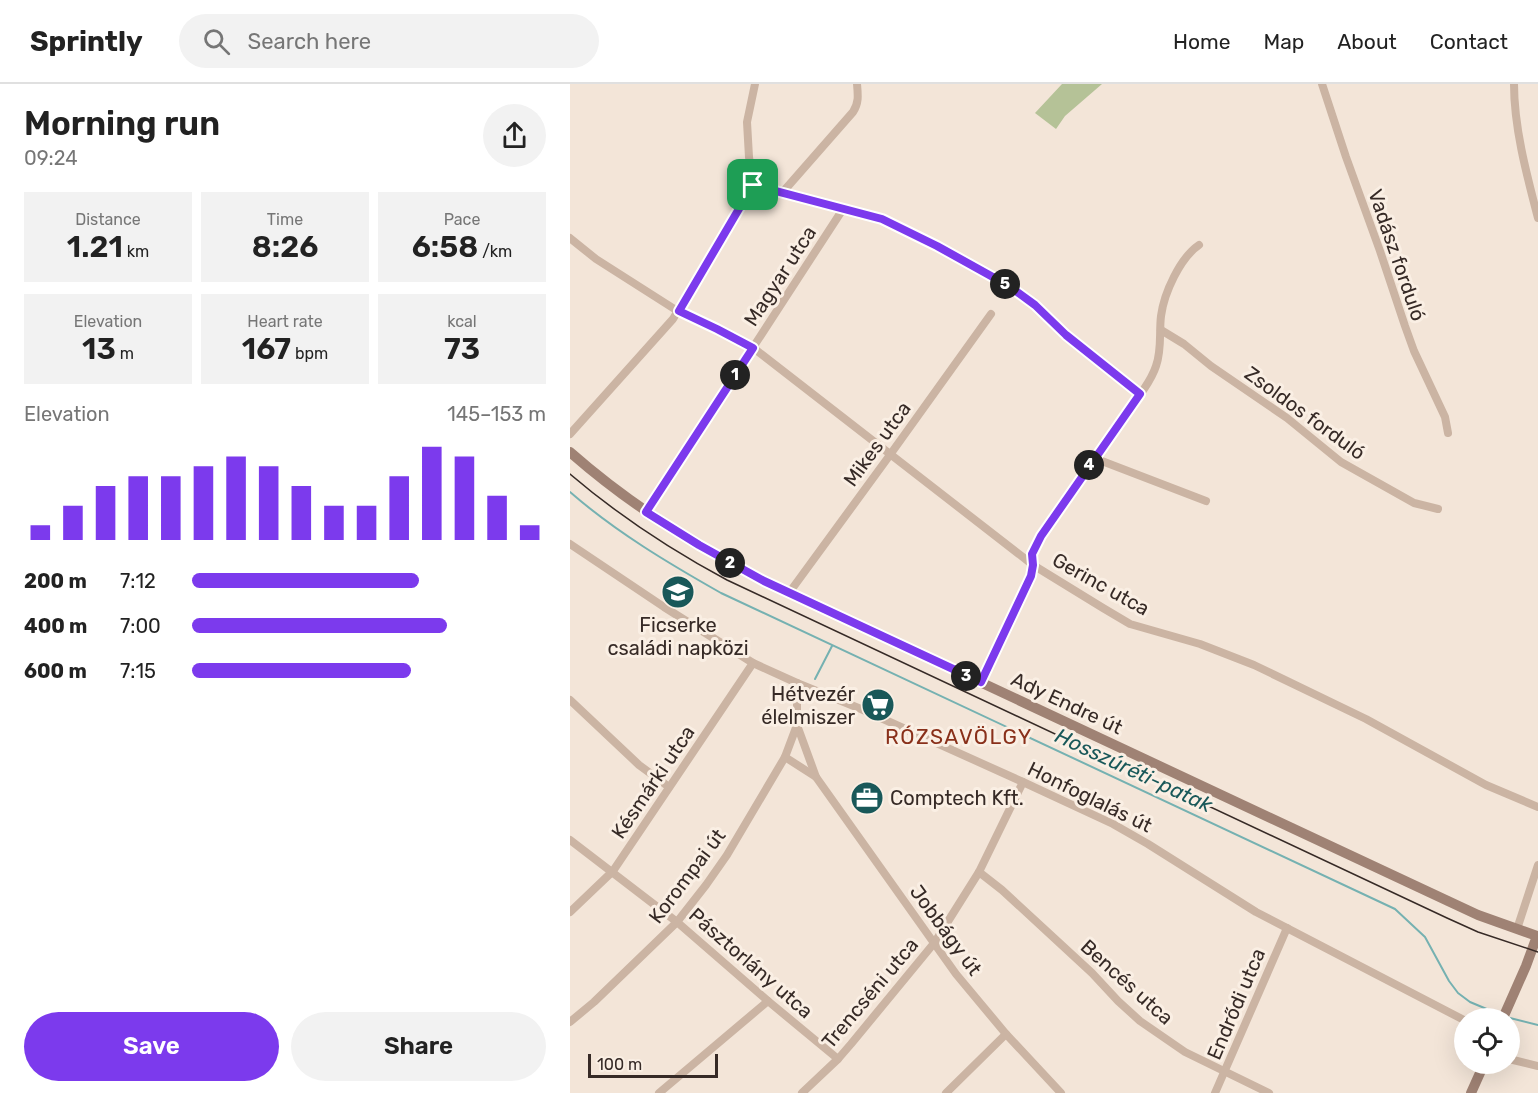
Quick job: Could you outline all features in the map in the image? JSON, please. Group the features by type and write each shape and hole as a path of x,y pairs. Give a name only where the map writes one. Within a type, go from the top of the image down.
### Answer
{"street":[{"path":"570,434 679,311 753,185 747,122 755,84"},
{"path":"782,193 854,112 858,100 857,84"},
{"name":"Vadász forduló","path":"1322,84 1414,351 1446,417 1448,433"},
{"path":"1514,84 1518,129 1538,218"},
{"path":"753,185 882,219 1000,280 1035,305 1066,335 1140,394"},
{"path":"1533,198 1538,209"},
{"name":"Magyar utca","path":"646,512 843,209"},
{"name":"Gerinc utca","path":"570,238 596,259 679,311 753,348 1033,565 1130,624 1200,644 1254,665 1366,719 1486,785 1538,807"},
{"path":"981,682 1031,576 1032,554 1041,536 1140,394 1156,367 1162,315 1168,294 1183,261 1199,245"},
{"name":"Mikes utca","path":"789,593 991,314"},
{"name":"Zsoldos forduló","path":"1161,330 1287,418 1341,462 1414,503 1438,509"},
{"name":"Ady Endre út","path":"570,452 646,512 735,566 1448,902 1537,937"},
{"path":"1094,458 1206,501"},
{"name":"Honfoglalás út","path":"570,544 753,663 796,683 861,708 1113,824 1256,912 1454,1015"},
{"name":"Késmárki utca","path":"570,912 613,871 753,663"},
{"name":"Jobbágy út","path":"796,683 797,725 816,777 956,974 1006,1034 1060,1093"},
{"path":"570,700 639,765 669,787"},
{"name":"Korompai út","path":"570,1022 677,922 706,885 727,855 785,758 797,725"},
{"name":"Jobbágy út","path":"785,758 816,777"},
{"name":"Trencséni utca","path":"802,1093 838,1059 935,942 979,872 1023,782"},
{"name":"Pásztorlány utca","path":"570,840 677,922 838,1059"},
{"path":"1516,929 1538,865"},
{"name":"Bencés utca","path":"979,872 1002,890 1092,973 1140,1021 1185,1052 1269,1093"},
{"name":"Endrődi utca","path":"1215,1093 1287,928"},
{"path":"1508,1008 1537,937"},
{"path":"659,1093 768,1001"},
{"path":"946,1093 1006,1034"},
{"path":"1520,1062 1538,1066"},
{"path":"1471,1093 1480,1074"}],"green space":[{"path":"1062,84 1102,84 1065,116 1056,129 1035,113"}],"waterway":[{"name":"Hosszúréti-patak","path":"570,492 643,546 721,593 1395,909 1425,937 1458,993 1470,1002 1484,1008"},
{"path":"815,679 832,646"},
{"name":"Hosszúréti-patak","path":"1520,1020 1538,1025"}],"tram line":[{"path":"570,474 607,504 646,531 727,580 1447,918 1478,932 1538,952"}],"place":[{"name":"Ficserke családi napközi","path":"678,592"},
{"name":"Hétvezér élelmiszer","path":"878,705"},
{"name":"Comptech Kft.","path":"867,798"}],"district":[{"name":"RÓZSAVÖLGY","path":"959,736"}],"route":[{"path":"753,185 882,219 1000,280 1035,305 1066,335 1140,394 1041,536 1032,554 1031,576 981,682 764,581 646,512 753,348 679,311 753,185"}]}
